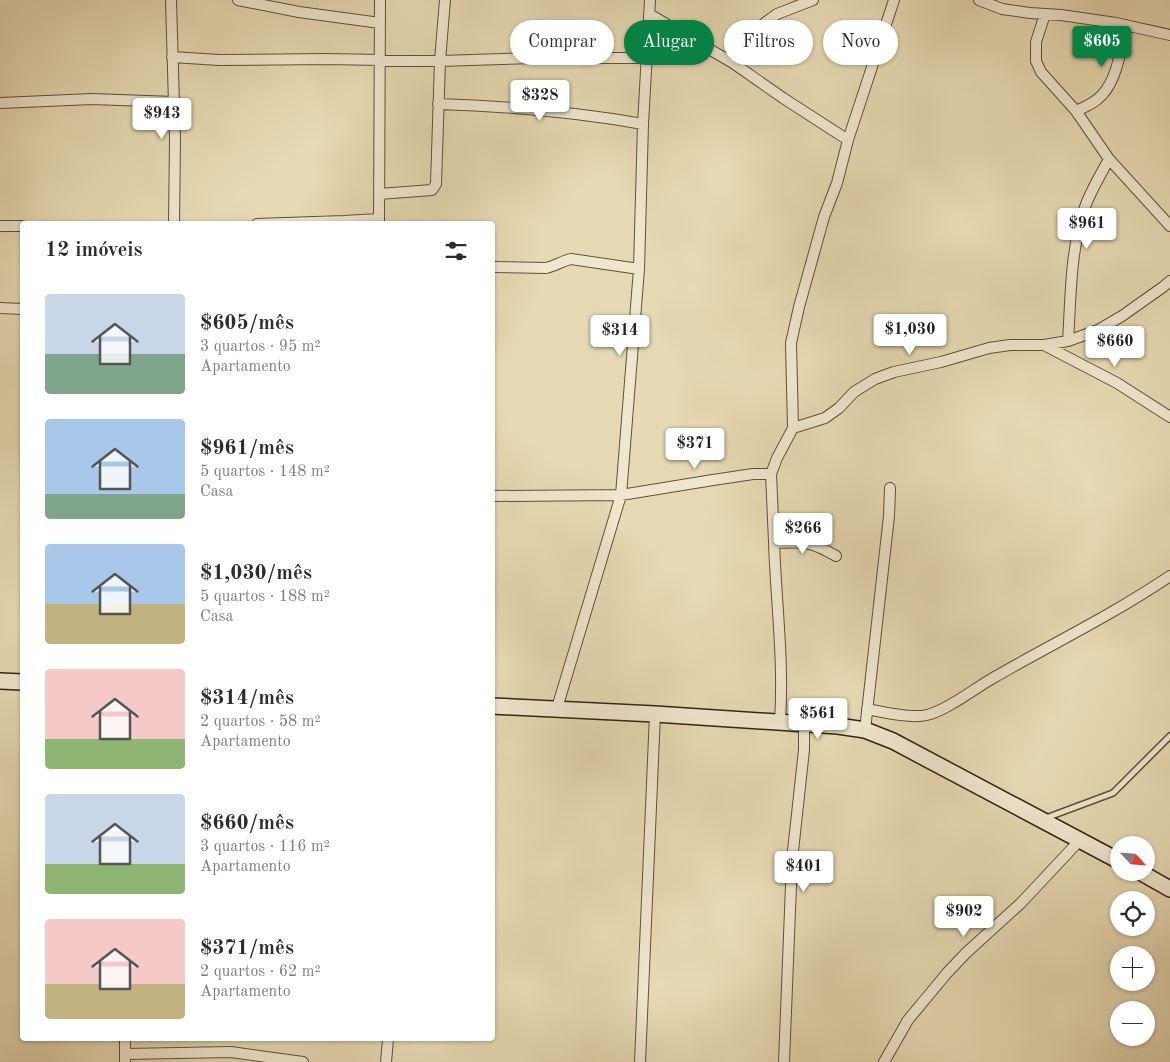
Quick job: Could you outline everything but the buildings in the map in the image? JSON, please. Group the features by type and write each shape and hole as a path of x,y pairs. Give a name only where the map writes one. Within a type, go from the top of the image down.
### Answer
{"street":[{"path":"171,0 174,102 174,221"},
{"path":"238,0 264,2 299,12 380,23"},
{"path":"344,221 379,221 380,0"},
{"path":"379,194 432,190 436,184 444,0"},
{"path":"649,20 650,0"},
{"path":"769,20 778,14 813,0"},
{"path":"780,721 782,687 779,604 771,474 793,428 790,344 824,217 837,184 848,140 894,0"},
{"path":"979,0 1002,9 1061,15 1170,35"},
{"path":"649,14 724,58"},
{"path":"1045,14 1036,42 1036,61 1041,72 1076,111 1109,159 1170,226"},
{"path":"1076,111 1103,95 1116,68 1126,26"},
{"path":"172,57 219,60 440,61 525,58 624,58"},
{"path":"557,708 622,495 639,269 646,65"},
{"path":"736,65 848,140"},
{"path":"0,103 92,99 174,102"},
{"path":"438,104 558,111 643,124"},
{"path":"1068,340 1074,249 1085,208 1109,159"},
{"path":"0,226 20,226"},
{"path":"495,267 546,268 571,259 639,269"},
{"path":"793,428 825,418 839,408 854,392 875,379 894,372 941,362 989,348 1010,345 1044,345 1068,340 1098,330 1122,316 1170,280"},
{"path":"0,308 20,309"},
{"path":"1044,345 1117,383 1170,417"},
{"path":"495,496 622,495 753,474 771,474"},
{"path":"865,730 889,516 890,488"},
{"path":"774,543 807,542 836,556"},
{"path":"867,709 896,715 926,716 954,702 1170,576"},
{"path":"0,682 20,682"},
{"path":"495,706 780,721 865,730 893,741 1110,856"},
{"path":"640,1062 655,714"},
{"path":"784,1062 792,860 804,750 804,724"},
{"path":"884,1062 908,1020 947,973 966,952 1021,903 1080,840"},
{"path":"1155,880 1170,889"},
{"path":"125,1041 125,1058 231,1052 303,1062"},
{"path":"386,1062 388,1041"}],"lane":[{"path":"1043,820 1113,793 1170,736"}]}
